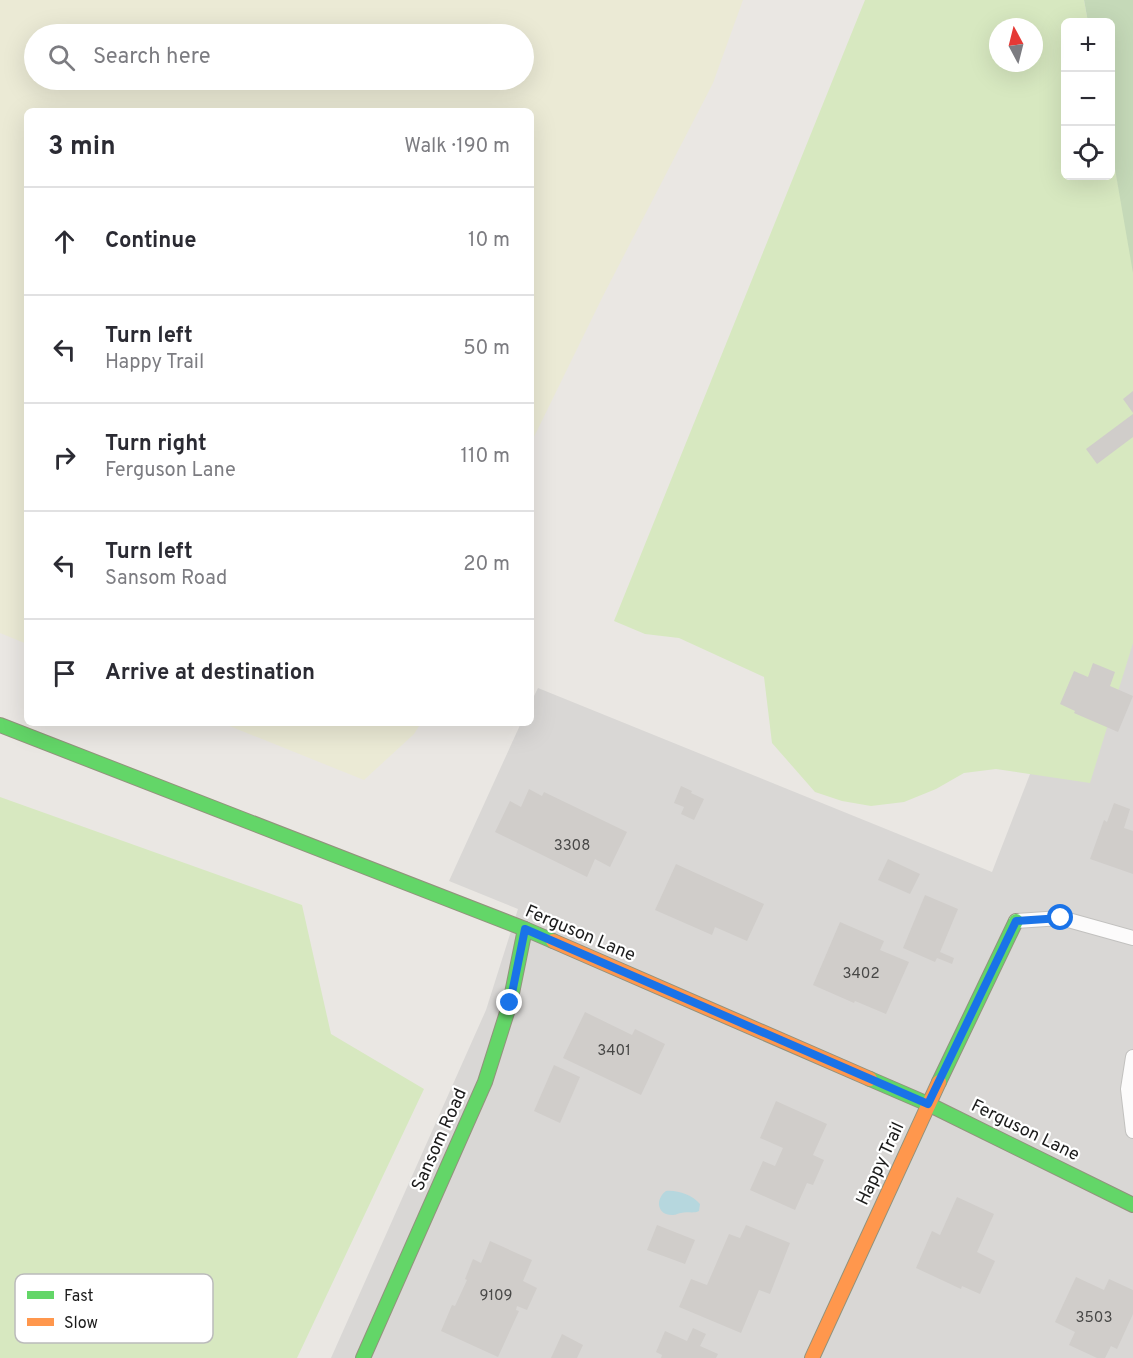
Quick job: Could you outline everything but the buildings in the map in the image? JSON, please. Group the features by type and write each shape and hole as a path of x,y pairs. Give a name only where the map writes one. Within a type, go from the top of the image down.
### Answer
{"street":[{"name":"Ferguson Lane","path":"0,725 525,929 928,1104 1133,1205"},
{"name":"Happy Trail","path":"812,1358 928,1104 1016,921"},
{"name":"Sansom Road","path":"363,1358 485,1082 510,1003 525,929"}],"lane":[{"path":"1016,921 1061,918 1133,938"},
{"path":"1133,1057 1128,1089 1133,1131"}],"shaded area":[{"path":"1133,589 1133,1358 331,1358 486,1010 518,909 449,881 520,726 534,726 534,696 538,688 992,872 1051,720"}],"green space":[{"path":"0,0 743,0 713,83 603,296 534,437 534,108 24,108 24,643 0,633"},
{"path":"865,0 1084,0 1087,18 1061,18 1061,180 1115,180 1115,167 1133,267 1133,643 1090,783 996,769 964,773 936,789 904,802 871,806 842,801 815,792 772,743 764,677 679,638 645,634 614,621"},
{"path":"1084,0 1133,0 1133,273 1115,169 1115,18 1087,18"},
{"path":"229,726 419,726 414,734 364,780"},
{"path":"0,797 302,905 331,1034 424,1089 297,1358 0,1358"}],"water":[{"path":"666,1191 680,1192 693,1198 700,1204 699,1211 673,1215 663,1212 659,1202"}],"traffic: fast":[{"path":"0,725 553,941"},
{"path":"939,1082 1016,921"},
{"path":"363,1358 485,1082 510,1003 525,929"},
{"path":"870,1079 928,1104 1133,1205"}],"traffic: slow":[{"path":"553,941 870,1079"},
{"path":"812,1358 939,1082"}],"route":[{"path":"510,1003 525,929 928,1104 1016,921 1061,918"}]}
